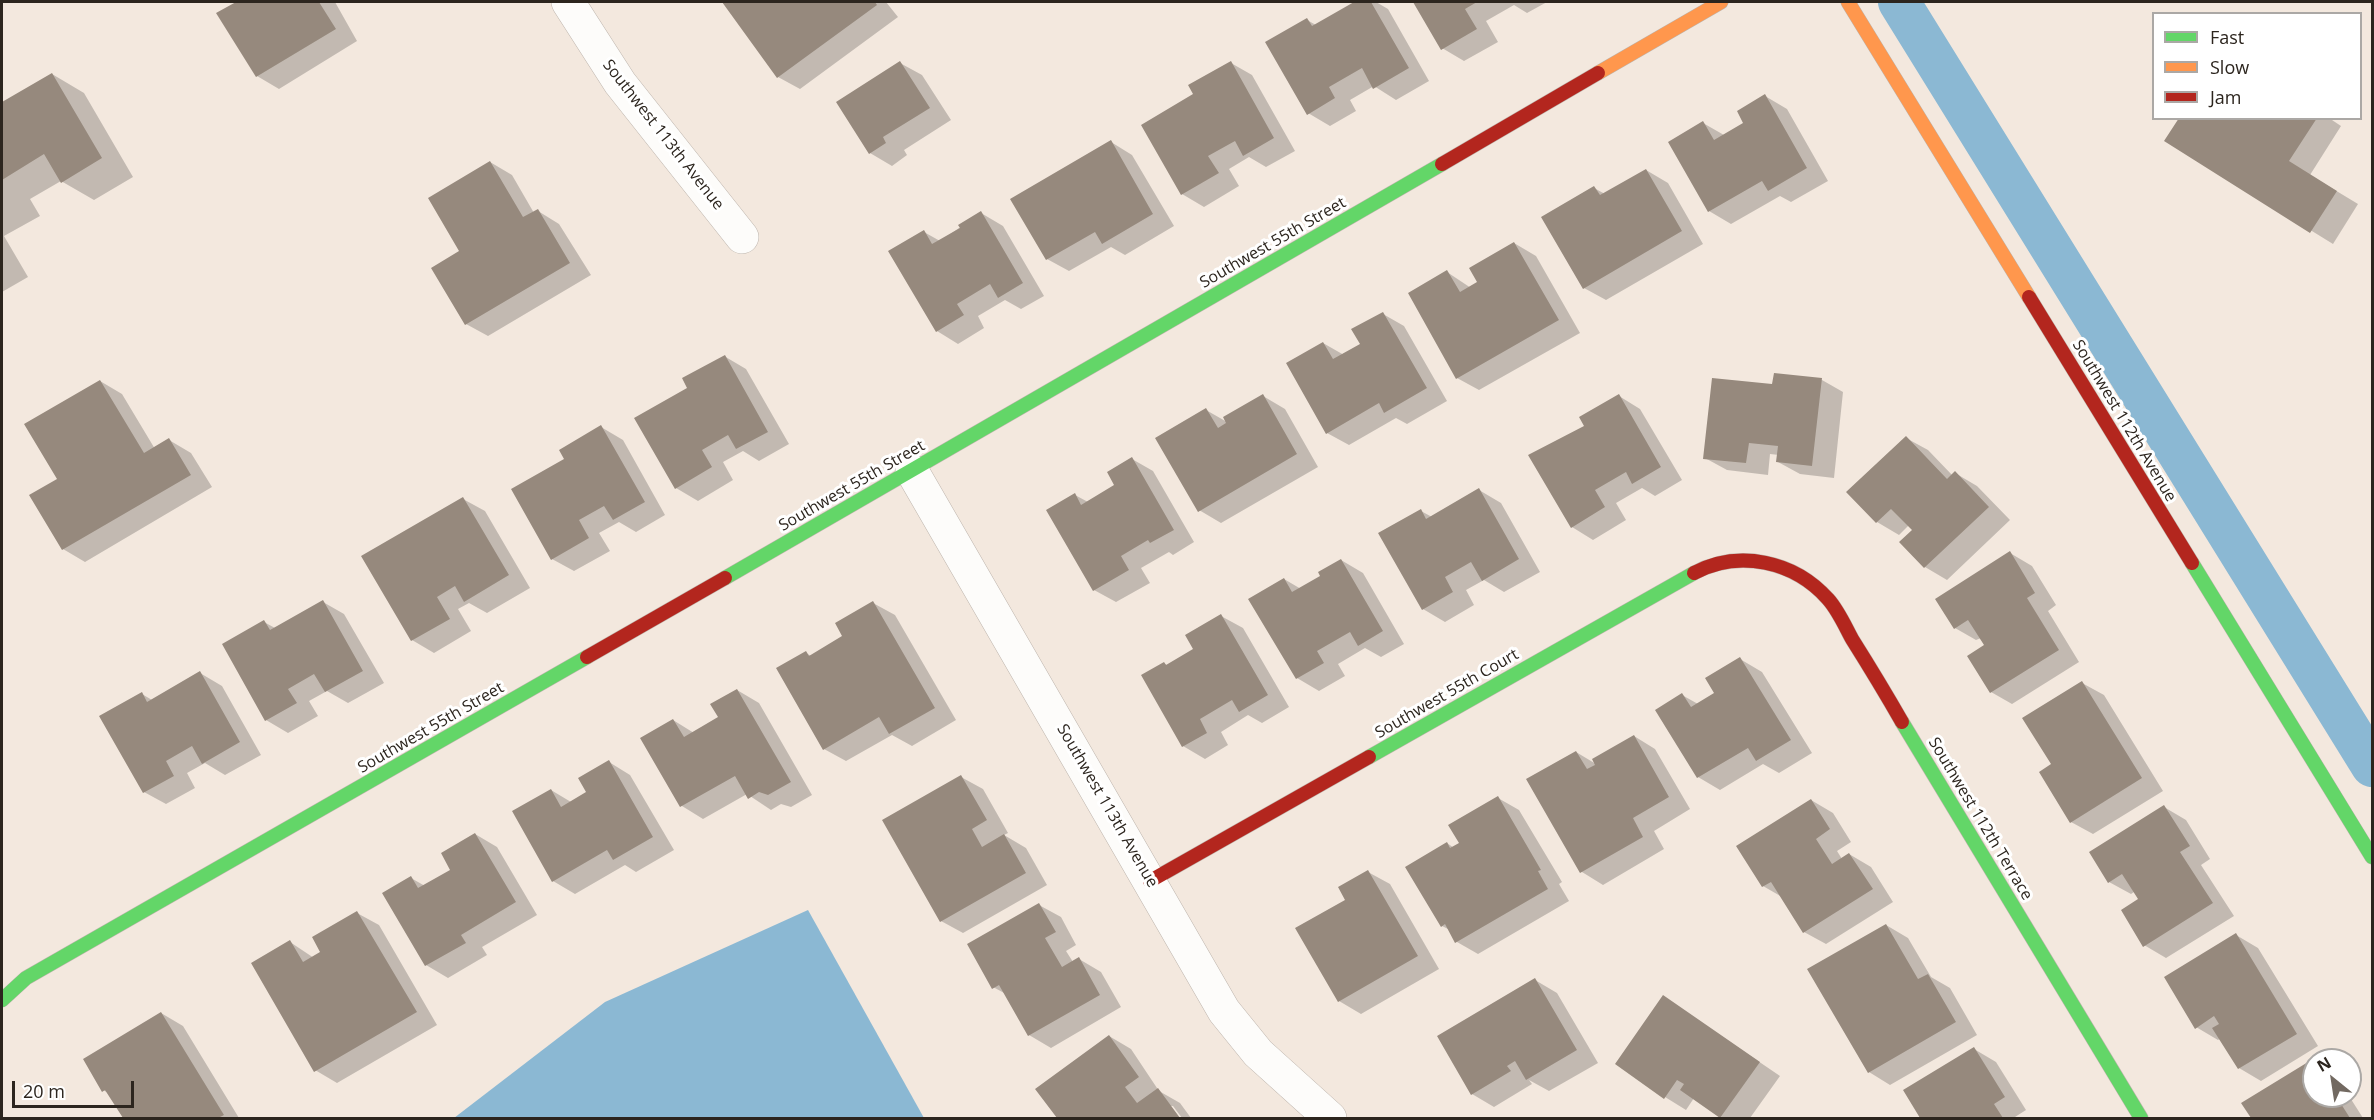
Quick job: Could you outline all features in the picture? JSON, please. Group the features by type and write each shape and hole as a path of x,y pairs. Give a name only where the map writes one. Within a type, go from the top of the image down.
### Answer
{"street":[{"name":"Southwest 113th Avenue","path":"568,2 620,83 742,237"},
{"name":"Southwest 55th Street","path":"2,1000 26,978 912,471 1721,2"},
{"name":"Southwest 112th Avenue","path":"1848,2 2373,857"},
{"name":"Southwest 113th Avenue","path":"912,471 1224,1011 1258,1053 1330,1119"},
{"name":"Southwest 55th Court","path":"1150,881 1697,571 1740,558 1768,560"},
{"name":"Southwest 112th Terrace","path":"1768,560 1793,570 1814,585 1829,600 2141,1119"}],"water":[{"path":"808,910 924,1118 454,1118 605,1002"}],"building":[{"path":"236,2 319,2 336,29 256,77 216,13"},
{"path":"722,2 875,2 877,5 777,78"},
{"path":"1354,2 1371,2 1409,68 1373,89 1362,68 1329,87 1335,98 1307,115 1265,42 1307,18 1312,26"},
{"path":"1413,2 1477,2 1465,9 1477,29 1441,50"},
{"path":"900,61 930,108 883,137 886,143 869,154 836,102"},
{"path":"1231,61 1274,138 1243,156 1235,141 1208,156 1219,173 1181,195 1141,125 1193,94 1188,85"},
{"path":"52,73 102,158 61,183 44,154 2,180 2,102"},
{"path":"1765,94 1807,168 1768,191 1762,181 1708,212 1668,142 1703,121 1714,140 1743,123 1737,111"},
{"path":"2178,120 2316,120 2289,161 2337,191 2310,233 2164,141"},
{"path":"1111,140 1153,214 1102,244 1095,232 1046,260 1010,199"},
{"path":"490,161 523,217 538,209 570,263 465,325 431,268 459,251 428,198"},
{"path":"1646,169 1682,231 1583,289 1541,217 1594,186 1600,195"},
{"path":"981,211 1023,283 998,298 990,284 957,304 964,315 936,332 888,251 924,230 932,244 960,228 958,225"},
{"path":"1514,242 1559,320 1456,379 1408,293 1447,270 1460,292 1477,282 1469,268"},
{"path":"1383,312 1427,388 1384,413 1379,403 1326,434 1286,363 1323,342 1333,359 1360,344 1351,329"},
{"path":"725,355 768,432 736,449 728,435 702,450 712,467 675,489 634,418 687,388 682,378"},
{"path":"1774,373 1822,378 1812,466 1776,462 1778,446 1749,443 1746,463 1703,459 1712,378 1772,384"},
{"path":"100,380 144,453 169,438 191,475 62,550 29,495 57,479 24,424"},
{"path":"1263,394 1297,454 1198,512 1155,438 1206,408 1218,428 1226,423 1223,417"},
{"path":"1619,394 1661,467 1632,484 1626,472 1595,490 1605,507 1571,528 1528,455 1584,426 1579,417"},
{"path":"601,425 645,502 613,520 604,506 579,520 589,538 551,560 511,489 564,459 559,450"},
{"path":"1906,436 1947,479 1955,471 1989,507 1924,568 1899,542 1912,530 1891,509 1876,523 1846,492"},
{"path":"1132,457 1174,530 1150,543 1148,540 1121,556 1129,570 1093,591 1046,510 1075,493 1081,505 1114,485 1107,472"},
{"path":"1479,488 1519,559 1482,581 1471,562 1445,577 1453,592 1422,610 1378,533 1421,509 1426,519"},
{"path":"463,497 509,575 464,602 455,586 437,597 450,619 411,641 361,556"},
{"path":"2010,551 2035,593 2027,598 2059,650 1990,693 1967,656 1984,645 1968,620 1954,629 1935,599"},
{"path":"1341,559 1383,631 1358,646 1350,632 1317,651 1324,663 1296,679 1248,599 1284,578 1292,592 1320,576 1318,572"},
{"path":"323,600 363,671 325,692 314,674 288,689 297,703 265,721 222,644 264,620 270,630"},
{"path":"873,601 935,708 889,734 879,717 823,750 776,668 806,651 809,656 842,636 835,623"},
{"path":"1221,614 1268,695 1239,712 1232,700 1200,719 1207,733 1182,747 1141,675 1164,662 1166,665 1193,649 1185,635"},
{"path":"1740,657 1791,740 1756,761 1748,748 1697,778 1655,710 1682,693 1691,707 1714,693 1705,678"},
{"path":"200,671 240,742 202,764 192,746 166,761 174,776 143,793 99,716 142,692 147,702"},
{"path":"2082,681 2142,778 2070,823 2039,772 2051,764 2022,718"},
{"path":"737,689 791,782 768,795 759,792 748,799 735,776 680,807 640,738 673,719 684,737 718,717 710,704"},
{"path":"1634,735 1669,797 1633,818 1643,837 1580,873 1526,779 1576,751 1587,769 1595,765 1592,759"},
{"path":"609,760 653,837 613,860 607,850 552,882 512,811 551,789 561,807 586,792 578,778"},
{"path":"961,775 987,820 972,829 982,847 1004,834 1026,873 940,922 882,820"},
{"path":"1498,796 1541,870 1538,871 1548,889 1455,943 1445,924 1441,927 1405,867 1447,842 1450,848 1459,843 1448,825"},
{"path":"1811,799 1830,829 1816,839 1832,864 1849,853 1873,889 1803,933 1771,882 1762,887 1736,846"},
{"path":"2164,805 2190,846 2180,852 2213,903 2143,947 2121,910 2138,899 2122,874 2108,883 2089,852"},
{"path":"475,833 516,902 461,935 466,943 425,966 382,893 411,876 418,888 450,870 441,853"},
{"path":"1368,870 1418,956 1338,1002 1295,928 1345,900 1338,887"},
{"path":"1039,903 1056,932 1045,938 1062,967 1079,957 1100,995 1028,1036 999,985 992,989 967,944"},
{"path":"357,911 417,1012 314,1072 251,963 290,940 303,962 320,952 312,937"},
{"path":"1886,924 1918,979 1928,974 1956,1022 1868,1073 1807,969"},
{"path":"2236,933 2297,1034 2238,1069 2212,1028 2219,1024 2214,1016 2195,1029 2164,977"},
{"path":"1535,978 1577,1050 1526,1080 1515,1061 1507,1066 1511,1071 1471,1095 1437,1036"},
{"path":"1663,995 1760,1062 1720,1118 1680,1090 1684,1084 1677,1080 1664,1099 1615,1064"},
{"path":"161,1012 224,1115 218,1118 123,1118 105,1090 102,1092 83,1059"},
{"path":"1109,1035 1139,1077 1125,1087 1137,1103 1158,1088 1180,1118 1057,1118 1035,1089"},
{"path":"1974,1047 2005,1097 1994,1104 2003,1118 1920,1118 1903,1090"},
{"path":"2302,1066 2302,1108 2344,1108 2350,1118 2251,1118 2241,1103"}],"waterway":[{"path":"1899,2 2372,766"}],"traffic: fast":[{"path":"725,578 1442,164"},
{"path":"2192,563 2372,857"},
{"path":"1369,757 1694,573"},
{"path":"2,1000 26,978 587,657"},
{"path":"1902,722 2141,1118"}],"traffic: slow":[{"path":"1598,73 1721,2"},
{"path":"1848,2 2029,297"}],"traffic: jam":[{"path":"1442,164 1598,73"},
{"path":"2029,297 2192,563"},
{"path":"1694,573 1711,566 1747,561 1783,568 1814,586 1835,608 1902,722"},
{"path":"587,657 725,578"},
{"path":"1150,881 1369,757"}]}
